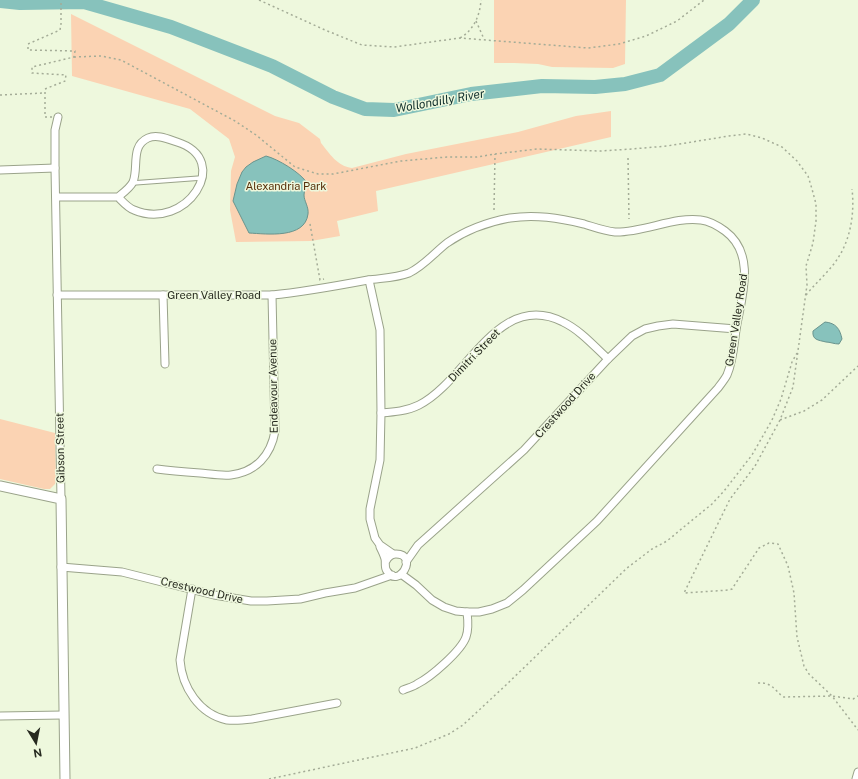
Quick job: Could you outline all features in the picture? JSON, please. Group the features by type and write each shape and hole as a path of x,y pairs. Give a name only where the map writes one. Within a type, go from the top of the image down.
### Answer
{"street":[{"name":"Gibson Street","path":"58,117 55,130 55,168 65,779"},
{"path":"56,198 118,197 127,190 132,183 136,169 136,154 138,148 147,138 166,138 183,144 190,148 200,159 202,166 202,178 198,190 185,205 176,210 165,213 145,214 133,210 118,197"},
{"path":"0,170 55,168"},
{"name":"Green Valley Road","path":"57,295 272,295 306,292 369,280 397,277 411,272 462,234 478,227 511,218 528,216 548,217 614,232 686,220 702,220 716,225 730,235 738,246 744,259 745,274 744,289 732,357 727,374 718,388 597,521 523,590 507,602 492,609 467,612 444,607 432,600 416,585 405,568"},
{"path":"369,280 380,330 381,413 380,460 370,509 370,520 375,538 380,545 387,570 392,575 405,568 401,556 393,554 380,545"},
{"path":"163,295 165,364"},
{"name":"Endeavour Avenue","path":"157,469 230,475 244,472 258,465 267,454 273,442 275,430 272,295"},
{"name":"Dimitri Street","path":"381,413 409,409 430,398 467,363 494,333 515,319 526,316 539,315 552,317 565,322 608,359"},
{"name":"Crestwood Drive","path":"401,556 418,545 524,450 608,359 632,336 645,329 673,324 736,329"},
{"path":"0,486 61,499"},
{"name":"Crestwood Drive","path":"405,568 418,545"},
{"path":"386,564 393,554"},
{"name":"Crestwood Drive","path":"367,584 384,571 386,564"},
{"name":"Crestwood Drive","path":"61,567 122,572 214,595 251,601 283,601 300,599 355,588 392,575"},
{"path":"192,589 180,660 181,670 189,692 196,702 206,710 226,720 238,721 336,703"},
{"path":"403,690 417,684 429,676 460,649 466,638 468,627 467,612"},
{"path":"0,716 63,715"},
{"path":"856,779 858,772"}],"lane":[{"path":"132,183 202,178"}],"path":[{"path":"61,0 60,30 28,44 28,50 75,51 74,58"},
{"path":"259,0 362,45 394,47 460,38 588,48 618,44 646,36 677,21 704,0"},
{"path":"460,38 468,34 476,21 481,0"},
{"path":"476,21 484,39"},
{"path":"58,117 45,117 44,93 45,88 65,82 66,75 32,73 32,67 74,58 101,56 121,60 235,121 256,135 295,167 318,174 332,174 401,161 447,157 478,157 537,149 600,151 632,149 667,146 746,134 762,138 782,147 798,161 808,176 816,204 816,221 806,266 807,285 793,387 780,420 754,466 730,499 684,593 732,589 759,548 769,543 778,544 788,566 794,593 797,637 804,666 809,674 832,696 858,730"},
{"path":"0,95 44,93"},
{"path":"494,210 495,154"},
{"path":"628,158 628,218"},
{"path":"805,296 833,265 844,246 852,217 852,189"},
{"path":"310,224 320,280 324,279"},
{"path":"269,779 415,748 449,734 463,725 627,568 707,509 724,491 752,455 772,420 781,399 792,362 797,351"},
{"path":"780,420 804,410 822,400 858,366"},
{"path":"758,683 770,685 783,697 832,696 853,699 858,696"}],"green space":[{"path":"494,0 626,0 625,64 613,68 552,67 538,64 494,63"},
{"name":"Alexandria Park","path":"71,14 275,116 299,123 320,139 321,143 334,159 347,167 352,168 406,154 518,132 576,116 611,111 611,137 376,191 378,211 337,221 340,236 311,241 236,242 230,210 231,171 235,157 229,139 190,109 72,76"},
{"path":"0,419 55,433 56,480 55,484 50,489 0,479"}],"water":[{"path":"266,156 289,167 300,175 307,183 304,195 308,214 305,222 300,228 293,231 275,234 249,233 233,201 237,184 242,172 253,162"},
{"path":"825,322 835,325 839,329 842,339 839,344 818,340 813,336 813,331"}],"waterway":[{"name":"Wollondilly River","path":"0,1 20,3 84,2 171,27 272,66 333,97 365,109 394,110 471,94 542,86 595,87 625,84 660,75 729,24 753,0"}]}
